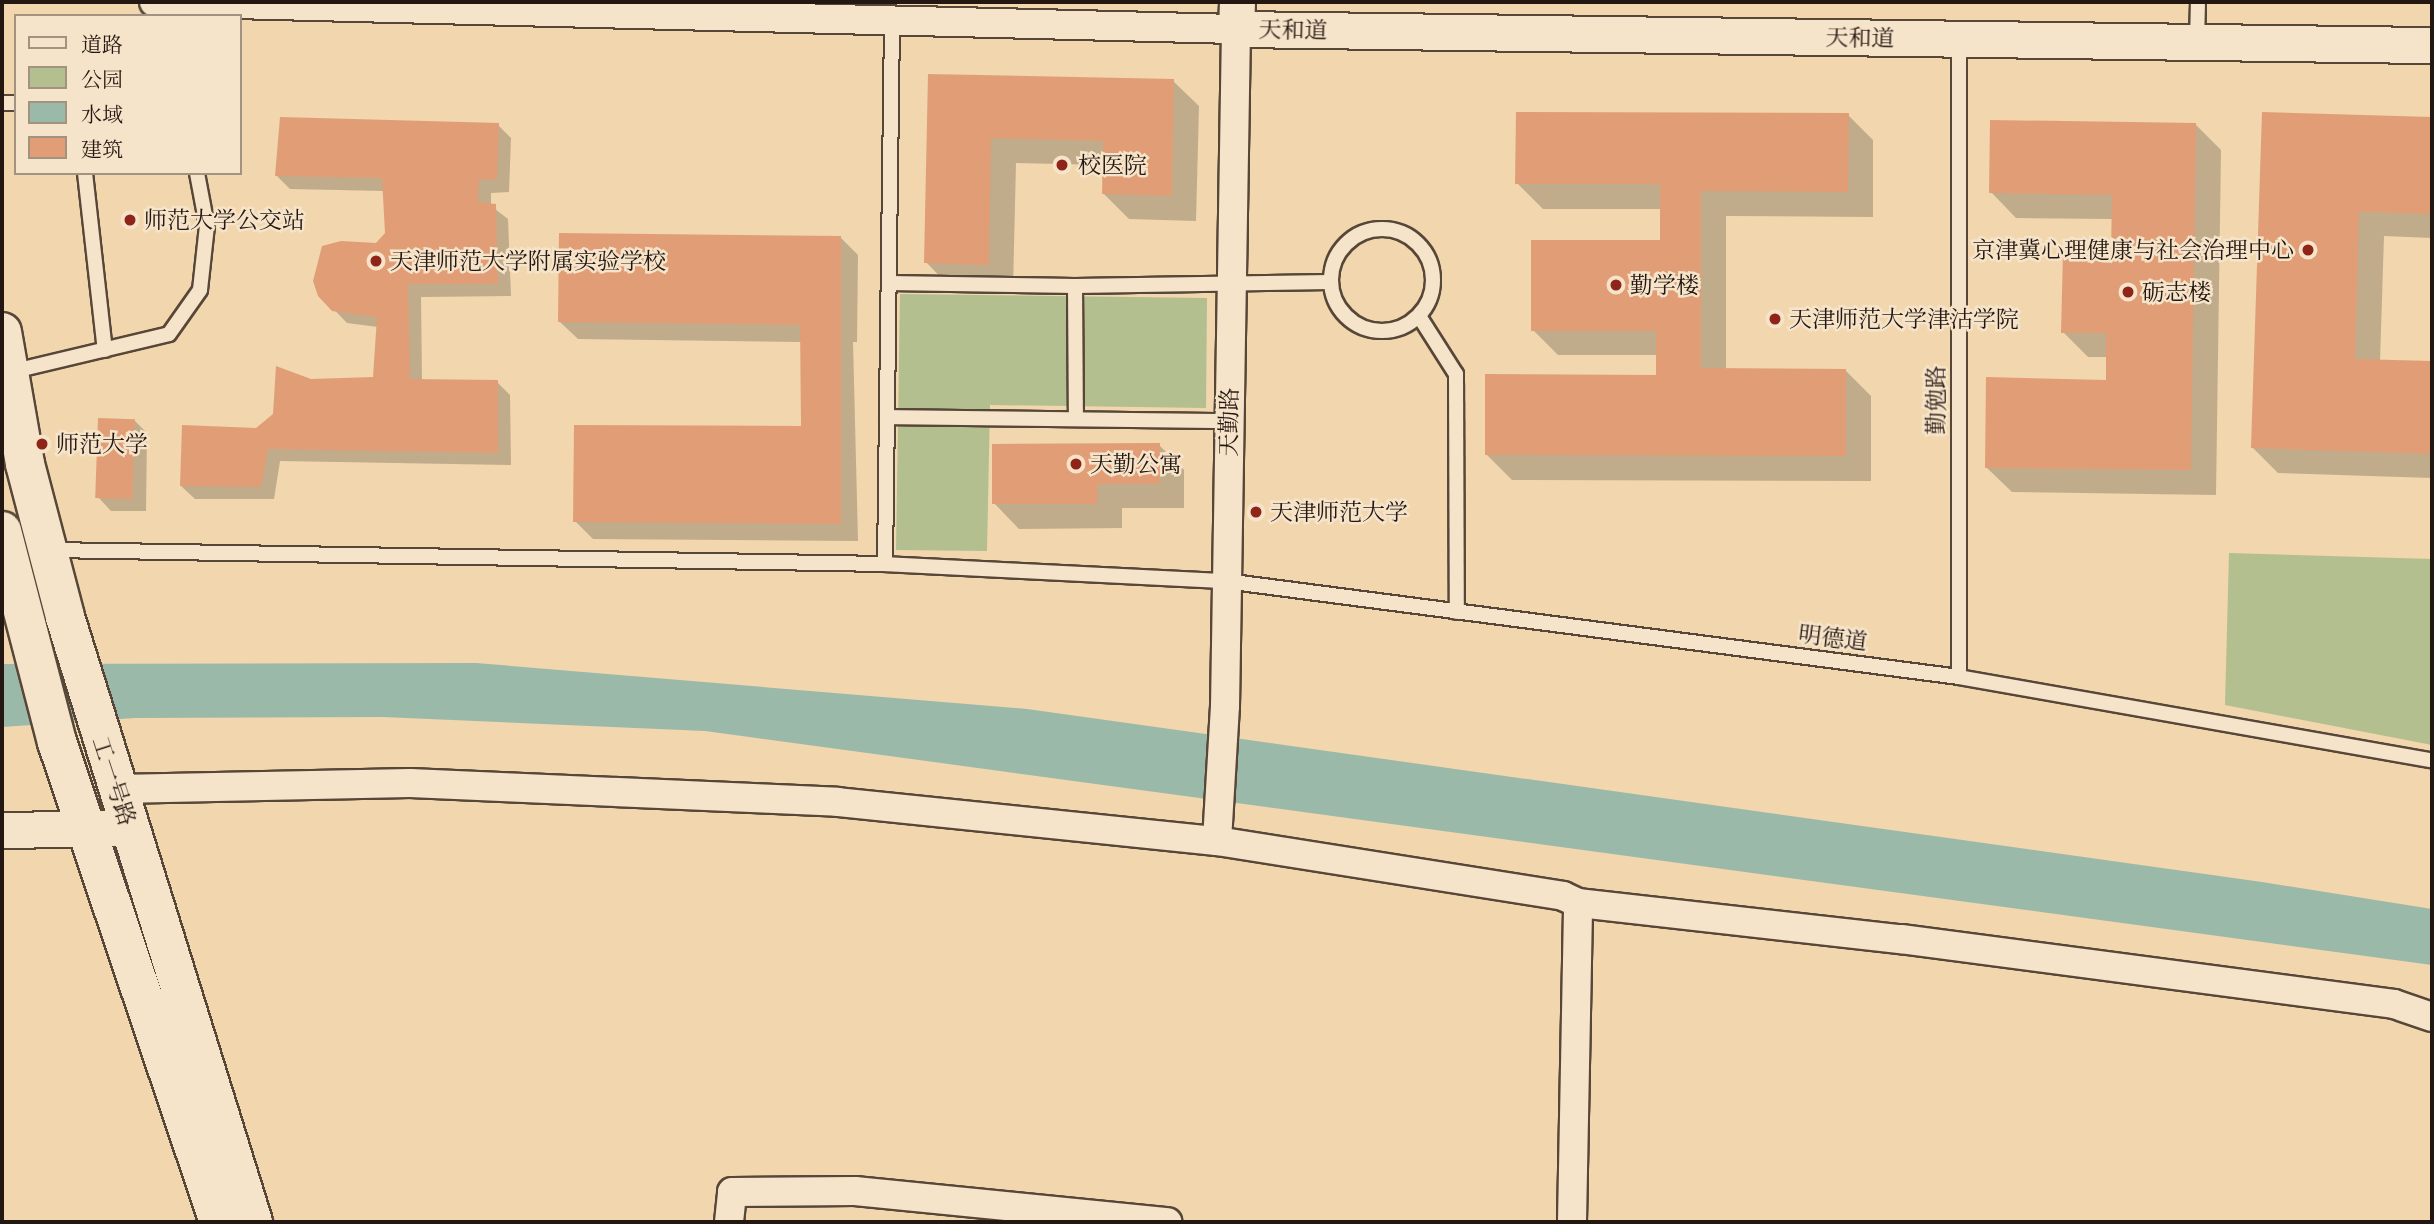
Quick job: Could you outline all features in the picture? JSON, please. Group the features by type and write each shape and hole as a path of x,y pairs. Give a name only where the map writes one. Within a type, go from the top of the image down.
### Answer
{"main road":[{"name":"工一号路","path":"2,332 25,464 65,617 99,735 253,1222"},
{"name":"工一号路","path":"2,531 57,742 219,1222"}],"street":[{"name":"天和道","path":"155,3 763,10 892,21 1237,15 1959,40 2432,44"},
{"name":"天勤路","path":"1217,841 1225,706 1225,581 1237,15"},
{"path":"118,789 410,783 838,802 1217,841 1563,896 1578,903 1901,939 2366,1001 2432,1017"},
{"path":"2,830 130,828"},
{"path":"1572,1222 1578,903"},
{"path":"729,1222 732,1192 855,1191 1167,1222"}],"lane":[{"path":"2197,44 2198,2"},
{"path":"885,564 892,21"},
{"name":"勤勉路","path":"1959,40 1959,677"},
{"path":"85,175 105,350"},
{"path":"9,372 169,334 200,290 207,226 197,175"},
{"path":"1381,229 1406,235 1431,266 1432,292 1419,316 1409,324 1383,332 1357,326 1338,307 1330,282 1336,256 1355,237 1381,229"},
{"path":"889,283 1075,286 1330,282"},
{"path":"1075,286 1076,419"},
{"path":"1419,316 1456,374 1457,612"},
{"path":"887,417 1229,421"},
{"name":"明德道","path":"48,550 885,564 1225,581 1959,677 2432,760"}],"green space":[{"path":"900,294 1207,298 1206,408 990,405 987,551 896,550"},
{"path":"2229,553 2432,559 2432,745 2225,705"}],"water":[{"path":"476,663 1027,709 2262,882 2432,909 2432,965 705,731 383,717 135,718 2,727 2,664"}],"building":[{"path":"928,74 1174,79 1172,196 1102,194 1103,141 991,138 989,265 924,263"},
{"name":"勤学楼","path":"1516,112 1849,113 1848,192 1701,191 1701,368 1846,369 1846,456 1485,455 1485,374 1656,375 1656,331 1531,331 1531,240 1660,240 1660,184 1515,184"},
{"name":"京津冀心理健康与社会治理中心","path":"2262,112 2432,117 2432,214 2359,212 2355,359 2432,361 2432,454 2251,448"},
{"path":"280,117 499,123 497,179 479,180 478,202 496,204 498,284 408,284 410,379 498,380 498,453 268,449 261,487 180,486 182,425 256,428 273,414 276,366 311,379 373,377 377,317 332,311 318,296 313,281 322,246 341,241 376,243 385,233 382,178 275,176"},
{"name":"砺志楼","path":"1990,120 2196,123 2191,470 1985,468 1986,377 2106,380 2106,333 2061,333 2063,251 2111,251 2112,195 1989,193"},
{"path":"559,233 841,236 841,524 573,522 574,425 801,426 800,325 558,322"},
{"path":"98,418 135,419 132,499 95,498"},
{"name":"天勤公寓","path":"1160,443 1160,484 1098,484 1097,504 992,504 992,444"}],"place":[{"name":"校医院","path":"1062,165"},
{"name":"师范大学公交站","path":"130,220"},
{"name":"京津冀心理健康与社会治理中心","path":"2308,250"},
{"name":"天津师范大学附属实验学校","path":"376,261"},
{"name":"勤学楼","path":"1616,285"},
{"name":"砺志楼","path":"2128,292"},
{"name":"天津师范大学津沽学院","path":"1775,319"},
{"name":"师范大学","path":"42,444"},
{"name":"天勤公寓","path":"1076,464"},
{"name":"天津师范大学","path":"1256,512"}]}
